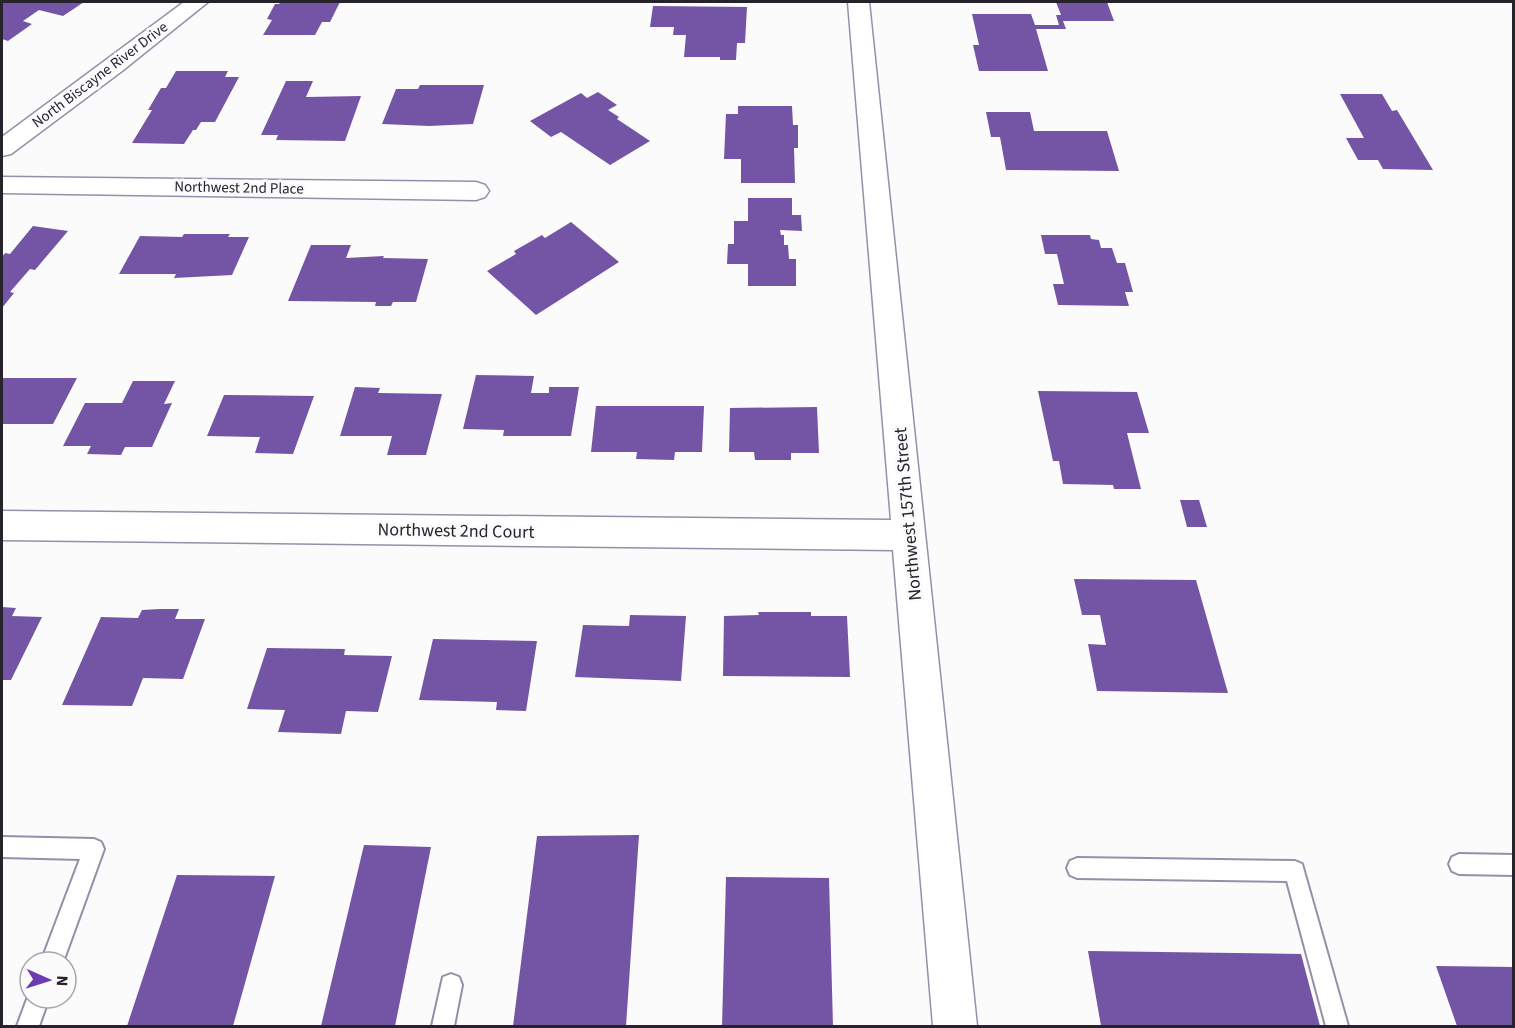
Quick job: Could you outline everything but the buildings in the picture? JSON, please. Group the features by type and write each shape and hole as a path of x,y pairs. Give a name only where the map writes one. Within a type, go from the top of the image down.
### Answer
{"street":[{"name":"North Biscayne River Drive","path":"2,148 197,2"},
{"name":"Northwest 157th Street","path":"858,2 955,1026"},
{"name":"Northwest 2nd Place","path":"2,185 476,191"},
{"name":"Northwest 2nd Court","path":"2,526 910,535"}],"lane":[{"path":"2,847 94,849 56,950"},
{"path":"1459,864 1511,870"},
{"path":"1077,868 1294,871 1337,1026"},
{"path":"443,1026 451,985"},
{"path":"28,1026 34,1010"}]}
